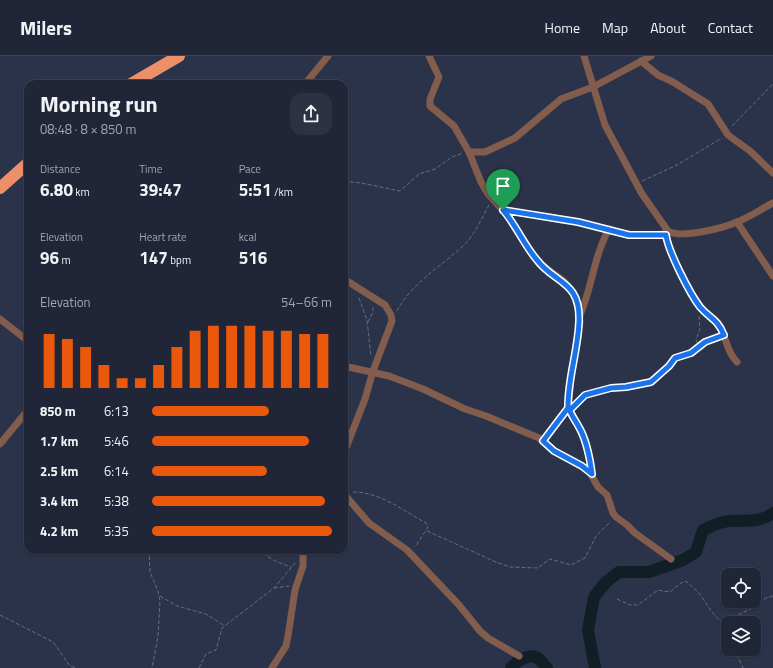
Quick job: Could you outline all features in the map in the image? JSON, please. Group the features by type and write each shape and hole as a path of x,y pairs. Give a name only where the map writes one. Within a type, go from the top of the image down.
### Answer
{"highway":[{"path":"137,80 179,56"},
{"path":"0,188 24,167"}],"street":[{"path":"308,80 328,56"},
{"path":"429,56 439,77 430,99 430,106 454,126 469,152 477,174 490,195 503,210 538,262 568,285 576,299 579,317 569,409 543,441"},
{"path":"584,56 605,125 666,232 675,261 699,306 715,319 724,335 730,353 737,362"},
{"path":"469,152 485,152 515,138 556,102 593,87 651,56"},
{"path":"641,61 658,75 673,82 708,104 726,134 750,151 773,173"},
{"path":"503,210 609,229 634,235 666,232 689,233 737,222 773,203"},
{"path":"737,222 773,276"},
{"path":"579,317 587,299 602,241 609,229"},
{"path":"348,282 388,309 392,321 348,443"},
{"path":"0,319 24,338"},
{"path":"348,367 373,371 388,376 423,389 465,409 531,434 543,441 554,451 582,466 592,474"},
{"path":"569,409 580,429 588,450 592,474 598,487 607,496 613,513 616,517 628,525 634,533 671,559"},
{"path":"0,444 24,415"},
{"path":"348,496 369,522 411,554 484,634 519,656"},
{"path":"272,668 286,646 295,590 300,578 303,554"}],"path":[{"path":"637,183 692,156 726,134 773,84"},
{"path":"348,181 400,191 419,174 435,169 452,157 469,152"},
{"path":"392,321 402,302 418,284 472,236 489,204 490,195"},
{"path":"352,285 362,303 367,323 373,371"},
{"path":"367,323 373,312 373,298"},
{"path":"699,306 700,329 696,340 700,347"},
{"path":"569,409 585,395 611,388 626,387 651,382 669,366 675,358 691,353 710,340 724,335"},
{"path":"348,493 369,493 380,497 426,523 428,527 427,531 411,554"},
{"path":"427,531 496,562 510,566 538,568 550,559 571,564 585,558 596,536 616,517"},
{"path":"149,554 150,572 160,596 158,636 152,668"},
{"path":"264,554 275,561 292,567"},
{"path":"199,668 206,654 216,650 221,631 225,626 274,588 302,554"},
{"path":"274,588 289,587 300,578"},
{"path":"616,599 630,605 638,605 655,594 658,590 670,592 685,581 699,593 721,623"},
{"path":"160,596 177,606 206,614 225,626"},
{"path":"737,616 754,607 766,598 773,596"},
{"path":"0,615 53,642 70,666 76,668"},
{"path":"737,656 743,668"}],"waterway":[{"path":"595,668 588,630 594,597 606,582 619,572 649,572 683,560 696,552 703,530 716,524 727,521 758,520 773,513"},
{"path":"511,668 520,660 533,656 540,660 547,668"}],"route":[{"path":"503,210 519,211 549,218 578,222 629,235 666,235 668,245 675,261 692,294 699,306 711,315 719,324 724,335 705,342 691,353 675,358 669,366 662,370 651,382 639,383 623,388 615,387 598,393 585,395 578,400 570,410 568,408 568,411 561,416 543,441 554,451 582,466 592,474 588,450 580,429 568,408 572,364 580,322 576,299 573,292 564,281 544,268 533,256 529,247 503,210"}]}
